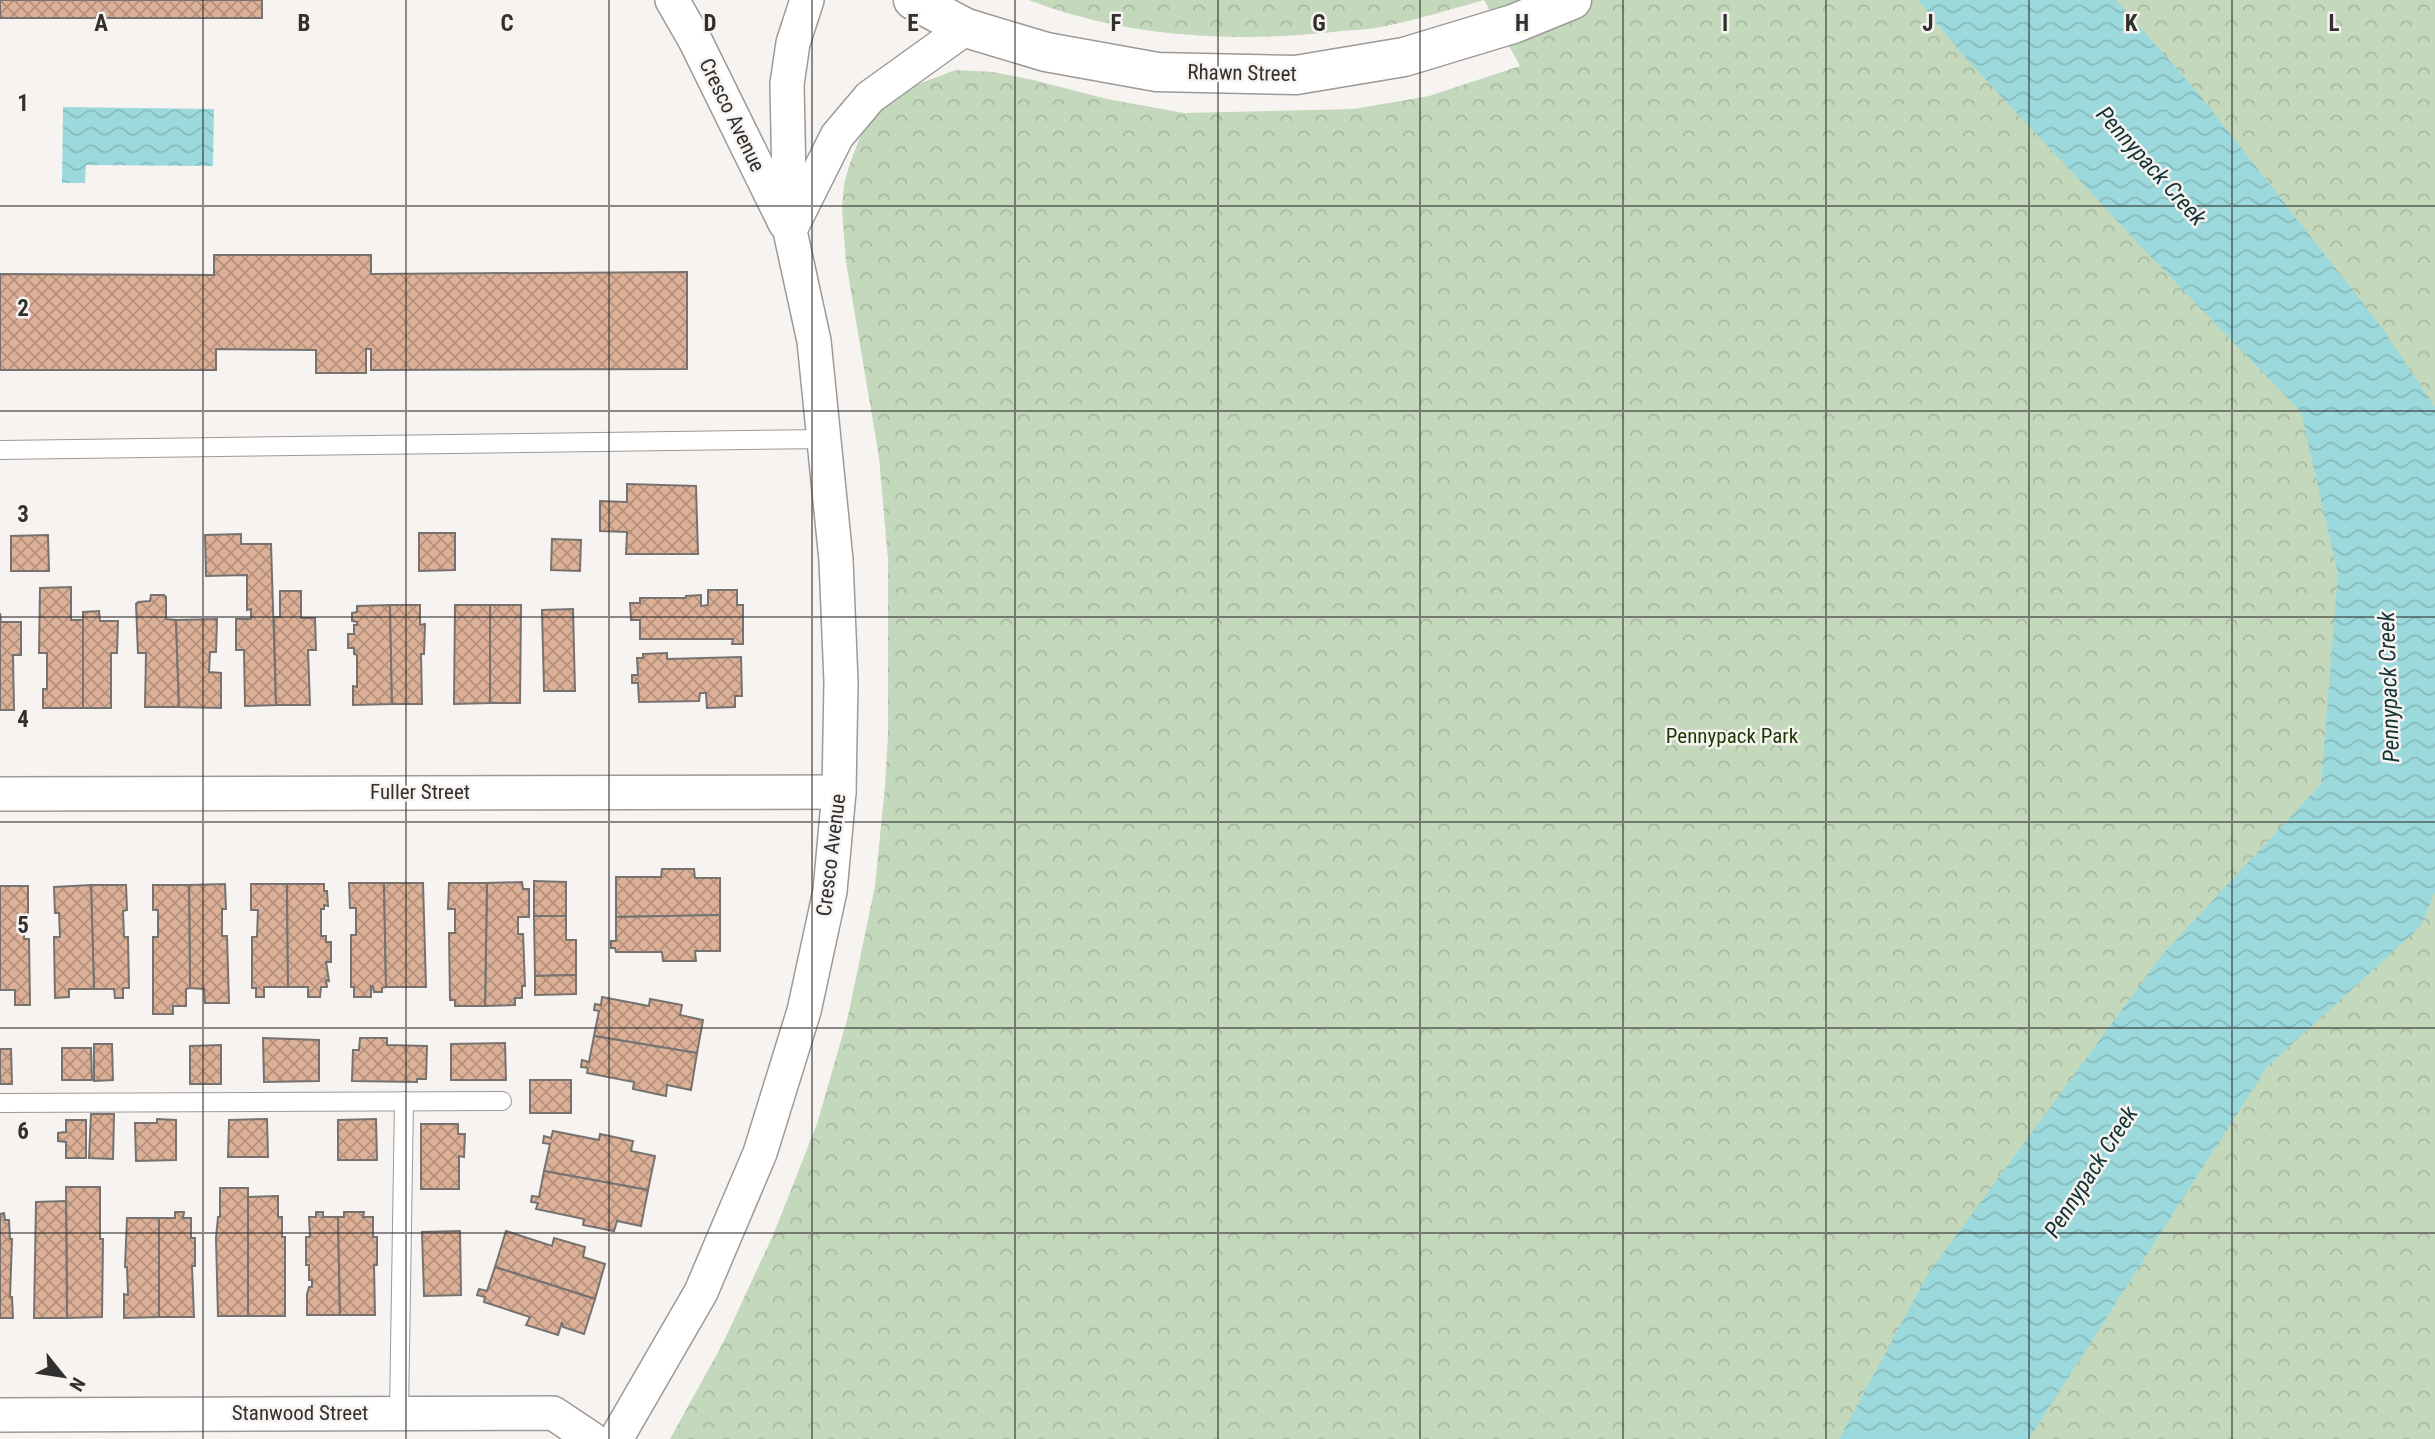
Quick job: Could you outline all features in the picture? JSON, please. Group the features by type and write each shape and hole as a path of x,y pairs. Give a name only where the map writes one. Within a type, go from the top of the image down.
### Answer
{"main road":[{"name":"Rhawn Street","path":"913,0 967,28 1046,51 1157,72 1296,75 1404,57 1513,24 1572,0"}],"street":[{"name":"Cresco Avenue","path":"673,0 790,231"},
{"name":"Cresco Avenue","path":"616,1439 702,1292 760,1153 804,1011 830,891 839,792 841,682 836,560 814,341 790,231 787,84 793,43 807,0"},
{"path":"790,231 837,136 870,97 967,28"},
{"name":"Fuller Street","path":"0,794 839,792"},
{"name":"Stanwood Street","path":"0,1415 553,1413 592,1439"}],"lane":[{"path":"0,450 825,439"},
{"path":"399,1413 404,1101"},
{"path":"0,1103 502,1101"}],"green space":[{"path":"1029,0 1484,0 1380,27 1257,37 1179,34 1141,29 1103,22"},
{"name":"Pennypack Park","path":"1484,0 2435,0 2435,1439 670,1439 723,1343 774,1233 817,1124 848,1016 875,886 888,734 888,560 879,457 846,262 842,209 844,184 864,127 882,106 910,87 956,70 993,72 1107,99 1184,113 1354,109 1429,96 1520,66"}],"water":[{"name":"Pennypack Creek","path":"1918,0 2116,0 2198,93 2380,325 2435,407 2435,892 2420,927 2267,1067 2029,1439 1839,1439 1928,1274 2162,955 2321,784 2338,574 2301,412 2149,255 1962,54"},
{"path":"63,107 214,109 213,166 86,165 85,183 62,183"}],"building":[{"path":"0,0 262,0 262,18 0,18"},
{"path":"214,255 371,255 371,274 687,272 687,369 371,370 371,349 366,349 366,373 316,373 316,350 216,349 216,370 0,370 0,274 214,275"},
{"path":"627,484 696,486 698,554 626,554 627,532 600,531 600,501 627,502"},
{"path":"419,533 455,533 455,570 419,571"},
{"path":"241,534 241,544 271,544 276,705 245,706 244,650 236,650 236,619 251,619 251,609 247,610 247,575 206,576 205,535"},
{"path":"48,535 49,571 11,571 11,536"},
{"path":"552,539 581,540 580,571 551,570"},
{"path":"71,587 71,620 83,620 83,708 43,708 43,689 47,689 47,653 39,653 40,588"},
{"path":"708,590 737,590 737,605 743,605 743,644 732,644 733,639 640,639 640,620 631,620 630,603 640,603 640,598 686,598 701,595 701,606 708,605"},
{"path":"280,591 301,591 301,618 315,618 316,650 308,650 310,705 276,705 274,617 280,617"},
{"path":"151,595 166,597 166,619 176,620 179,707 145,707 146,653 138,653 136,604 150,601"},
{"path":"390,605 392,704 353,705 353,686 357,687 357,655 354,654 354,648 348,648 348,634 354,634 354,625 357,625 357,622 352,621 352,613 357,612 357,606"},
{"path":"390,605 420,605 420,625 425,624 424,654 421,654 422,704 392,704"},
{"path":"455,605 490,605 490,703 454,704"},
{"path":"490,605 521,605 520,703 490,703"},
{"path":"573,609 575,691 544,691 542,610"},
{"path":"99,611 100,621 118,621 117,653 111,653 111,708 83,708 83,612"},
{"path":"0,613 1,622 21,622 21,655 13,655 14,710 0,710"},
{"path":"217,619 216,652 210,652 209,672 221,673 221,708 179,707 176,620"},
{"path":"667,653 667,659 741,657 742,696 735,696 735,707 707,708 706,693 700,693 699,701 639,702 638,683 632,683 632,675 638,675 637,658 643,658 643,654"},
{"path":"662,869 694,869 695,878 720,878 720,915 616,917 616,877 661,877"},
{"path":"534,881 566,882 566,916 534,916"},
{"path":"522,882 523,889 529,889 529,917 518,917 518,934 523,934 525,986 522,986 522,998 515,998 515,1005 485,1006 487,883"},
{"path":"349,883 384,883 386,987 382,988 382,992 374,992 371,986 371,997 354,997 354,987 351,987 351,935 356,935 356,908 350,908"},
{"path":"384,883 423,883 426,987 386,987"},
{"path":"449,883 487,883 485,1006 455,1006 455,1000 450,1000 449,933 455,933 455,909 448,909"},
{"path":"225,884 226,909 222,909 222,936 227,936 229,1003 205,1003 204,989 190,988 189,885"},
{"path":"251,884 287,884 288,987 264,987 264,997 256,997 256,988 252,988 252,937 257,937 258,910 251,910"},
{"path":"287,884 324,884 324,891 327,891 328,906 324,905 324,909 321,909 321,936 326,936 326,942 331,942 331,962 326,962 329,981 326,980 327,987 321,987 320,997 308,997 308,987 288,987"},
{"path":"91,885 126,885 127,910 123,911 124,937 128,937 129,988 123,988 123,998 115,998 114,989 94,989"},
{"path":"91,885 94,989 69,989 69,997 55,998 54,937 60,937 59,913 55,913 54,887"},
{"path":"153,885 189,885 190,988 186,989 186,1006 173,1006 173,1014 153,1014 153,937 158,937 158,910 153,910"},
{"path":"0,886 28,886 28,916 24,916 24,939 29,939 30,1005 15,1005 15,990 0,990"},
{"path":"720,915 720,951 695,951 696,961 663,961 662,952 616,952 615,948 611,948 611,941 616,941 616,917"},
{"path":"534,916 566,916 566,940 576,940 576,975 535,976"},
{"path":"576,975 576,994 535,995 535,976"},
{"path":"602,997 649,1006 650,999 682,1005 680,1015 703,1020 697,1053 594,1036 599,1011 594,1010 595,1004 601,1005"},
{"path":"594,1036 697,1053 691,1090 667,1085 666,1096 633,1089 634,1082 587,1073 588,1068 581,1067 582,1060 589,1062"},
{"path":"263,1038 319,1040 319,1081 264,1082"},
{"path":"360,1038 387,1038 387,1045 427,1046 426,1079 417,1079 417,1082 352,1081 353,1050 359,1050"},
{"path":"505,1043 506,1080 451,1080 451,1044"},
{"path":"94,1044 112,1044 113,1080 94,1081"},
{"path":"221,1045 221,1084 190,1084 190,1046"},
{"path":"62,1048 91,1048 92,1080 62,1080"},
{"path":"0,1049 11,1049 12,1084 0,1084"},
{"path":"530,1080 571,1080 571,1113 530,1113"},
{"path":"91,1114 114,1114 113,1159 89,1158"},
{"path":"157,1119 176,1120 176,1160 136,1161 135,1123 157,1123"},
{"path":"267,1119 268,1157 228,1157 229,1120"},
{"path":"376,1119 377,1160 338,1160 338,1120"},
{"path":"66,1120 86,1120 86,1158 66,1158 66,1142 58,1141 58,1133 66,1132"},
{"path":"421,1124 458,1124 458,1134 465,1134 464,1157 459,1156 459,1189 421,1189"},
{"path":"553,1131 599,1140 600,1134 633,1141 631,1151 655,1156 648,1190 544,1171 550,1144 543,1143 544,1136 551,1138"},
{"path":"544,1171 648,1190 641,1226 617,1221 614,1231 583,1225 584,1219 536,1209 538,1203 531,1202 532,1196 539,1197"},
{"path":"66,1187 100,1187 100,1239 103,1239 102,1317 67,1318"},
{"path":"220,1188 248,1188 248,1316 218,1316 216,1238 220,1217"},
{"path":"278,1196 278,1217 282,1217 282,1237 285,1237 285,1316 248,1316 248,1197"},
{"path":"66,1201 67,1318 34,1318 36,1202"},
{"path":"175,1212 184,1212 183,1218 191,1218 191,1238 195,1238 195,1266 192,1266 194,1317 159,1317 159,1218 175,1218"},
{"path":"316,1212 323,1212 323,1217 338,1217 340,1315 307,1315 307,1294 309,1287 312,1287 312,1280 309,1280 309,1265 306,1265 306,1237 310,1237 309,1217 316,1217"},
{"path":"344,1212 364,1212 363,1217 373,1217 373,1237 377,1237 377,1265 374,1265 375,1315 340,1315 338,1217 344,1217"},
{"path":"4,1213 5,1220 9,1220 12,1239 10,1297 13,1318 0,1318 0,1214"},
{"path":"127,1218 159,1218 159,1317 124,1318 124,1294 128,1295 125,1267"},
{"path":"460,1231 461,1295 424,1296 422,1232"},
{"path":"506,1231 552,1246 554,1238 585,1247 583,1257 605,1264 595,1299 495,1267"},
{"path":"495,1267 595,1299 584,1334 563,1327 562,1322 558,1335 526,1325 530,1317 484,1302 485,1297 477,1295 479,1289 487,1291"}]}
